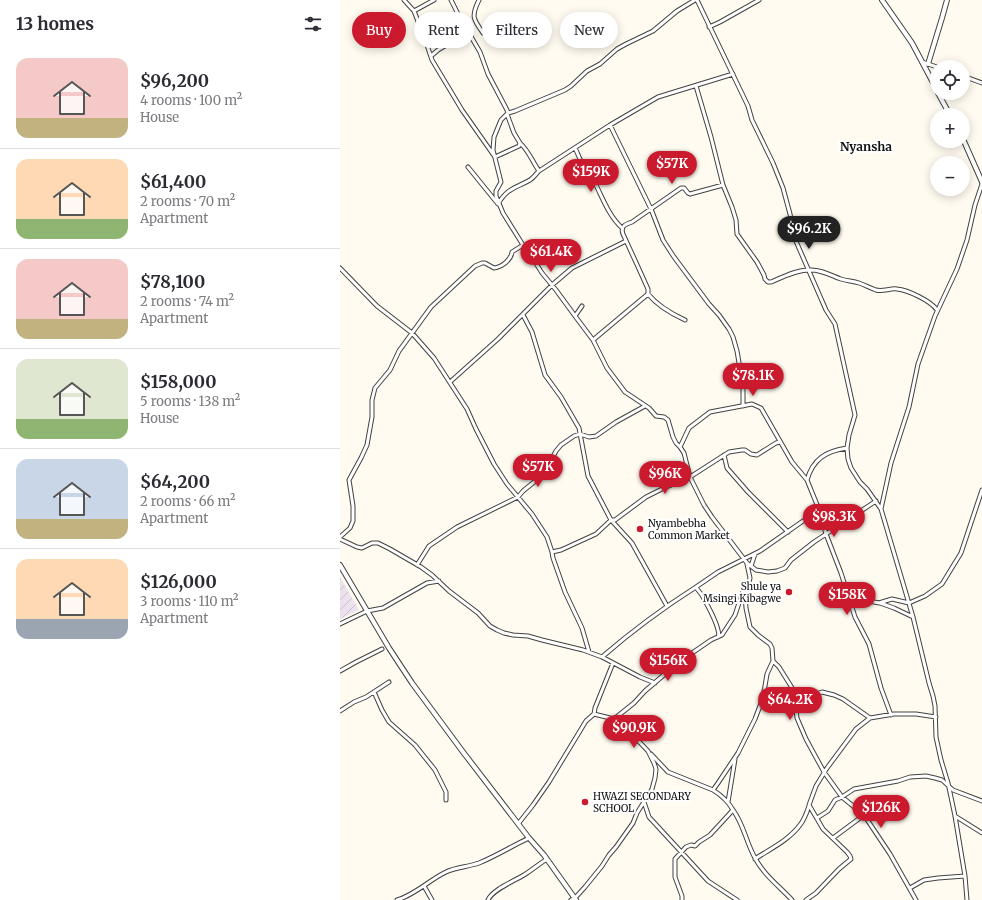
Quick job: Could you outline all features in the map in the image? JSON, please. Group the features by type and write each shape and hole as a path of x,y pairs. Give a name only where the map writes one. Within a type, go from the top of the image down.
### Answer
{"street":[{"path":"404,0 414,12 434,0"},
{"path":"451,0 457,12"},
{"path":"479,0 474,10 474,17 477,26 482,33"},
{"path":"498,204 496,191 501,179 493,150 494,137 501,120 507,114 566,90 587,71 600,64 617,49 654,30 677,11 696,0 733,74 748,106 752,120 773,163 783,188 795,239 826,310 835,324 854,415 847,448 848,459 854,473 881,509 913,617 935,706 936,737 949,785 955,816 967,900"},
{"path":"709,26 720,22 759,0"},
{"path":"882,0 912,43 930,77"},
{"path":"922,62 928,64 947,0"},
{"path":"474,42 480,52 488,74 507,110 514,133 526,149 539,171"},
{"path":"428,48 432,60 462,110 495,157"},
{"path":"430,56 441,48"},
{"path":"498,204 503,196 512,189 531,179 539,171 610,125 658,97 733,74"},
{"path":"970,79 982,83"},
{"path":"696,86 724,185 736,220 737,234 758,262 766,281 771,282 796,272 809,270 821,271 877,290 903,290 919,296 933,304 937,310"},
{"path":"610,125 651,209 663,240 708,304 719,315 733,337 743,386 743,406"},
{"path":"495,157 519,146 520,143"},
{"path":"575,148 584,166 596,184 604,203 622,228 623,234 648,289 648,294 657,303 685,320"},
{"path":"881,509 891,463 909,408 918,364 932,322 957,269 967,240 982,181 967,148"},
{"path":"468,167 498,204 523,246 593,340 607,368 625,392 649,408 656,416 664,417 668,420 673,437 684,453 690,477 704,505 747,563 756,570 764,572 777,571 785,568 791,560 826,534 876,501"},
{"path":"622,228 627,223 632,222 681,188 684,188 690,194 724,185"},
{"path":"450,382 498,339 552,285 572,268 626,241"},
{"path":"523,246 512,252 510,258 498,267 494,268 487,263 482,263 475,266 431,307 399,351 390,370 375,388 372,400 372,417 367,445 349,480 353,506 353,521 350,528 340,538 357,547 362,548 372,543 378,543 390,549 417,565 478,613 490,626 504,633 528,636 589,652 655,683"},
{"path":"340,268 377,306 412,333 434,358 450,382 467,409 494,464 507,484 532,514 547,537 552,552 552,558 565,592 582,628 589,652"},
{"path":"593,340 648,294"},
{"path":"575,316 582,306"},
{"path":"523,315 532,332 545,375 562,397 579,428 588,476 611,520 632,543 667,606"},
{"path":"680,447 689,428 710,412 752,404 760,408 792,462 807,480 820,512 826,534 855,616 869,644 890,715"},
{"path":"417,565 430,546 457,527 518,497 539,478 561,445 574,436 580,434 589,437 596,436 616,422 646,406"},
{"path":"552,552 561,550 596,534 611,520 615,520 646,497 690,477 729,452 745,450 751,454 757,455 780,442"},
{"path":"807,480 809,473 819,458 832,451 847,448"},
{"path":"724,455 727,468 748,492 788,532"},
{"path":"879,603 892,599 909,603 925,596 942,584 961,553 982,490"},
{"path":"602,657 624,638 667,606 718,572 755,554 803,521 820,512"},
{"path":"751,566 755,554"},
{"path":"614,719 679,662 718,636 722,635 735,615 744,591 748,585 750,578 747,563"},
{"path":"340,565 412,684 518,824 547,858 574,899 616,847 633,823 652,789 656,769 650,753"},
{"path":"340,624 367,611 383,608 427,583 438,581"},
{"path":"696,587 703,598 718,631 718,636"},
{"path":"713,790 735,757 755,719 763,698 767,674 773,661 772,648 770,644 750,627 744,591"},
{"path":"850,599 860,599 879,603 913,617"},
{"path":"340,671 382,649"},
{"path":"773,661 794,691 804,697 822,692 834,695 843,699 870,718"},
{"path":"518,824 549,782 586,721 594,714 613,662"},
{"path":"340,715 341,711 354,702 366,697 389,682"},
{"path":"764,690 794,691"},
{"path":"794,691 797,718 806,739 824,772 842,797 864,815 890,854 916,900"},
{"path":"374,692 382,710 390,722 415,745 435,770 446,792 446,800"},
{"path":"594,714 614,719 624,726 668,772 713,790 724,798 743,826 748,844 755,859 763,870 792,900"},
{"path":"755,859 792,834 801,824 806,815 816,786 824,772 856,729 870,718 890,715 916,714 936,717"},
{"path":"728,802 735,757"},
{"path":"817,818 828,811 835,800 854,789 898,781 910,777 926,776 942,780 953,790 982,802"},
{"path":"644,802 649,817 682,851 708,881 737,900"},
{"path":"806,900 816,893 850,859 847,852 823,829 809,805"},
{"path":"682,900 675,877 675,859 686,847 691,845 695,846 710,835 733,810"},
{"path":"833,838 864,815"},
{"path":"955,816 982,833"},
{"path":"398,900 444,873 455,868 478,863 529,838"},
{"path":"488,900 489,897 496,892 524,875 547,858"},
{"path":"910,888 924,880 964,876"},
{"path":"424,886 432,900"}],"shaded area":[{"path":"340,577 359,610 340,619"}],"place":[{"name":"Nyambebha Common Market","path":"640,529"},
{"name":"Shule ya Msingi Kibagwe","path":"789,592"},
{"name":"HWAZI SECONDARY SCHOOL","path":"585,802"}],"district":[{"name":"Nyansha","path":"866,146"}]}
